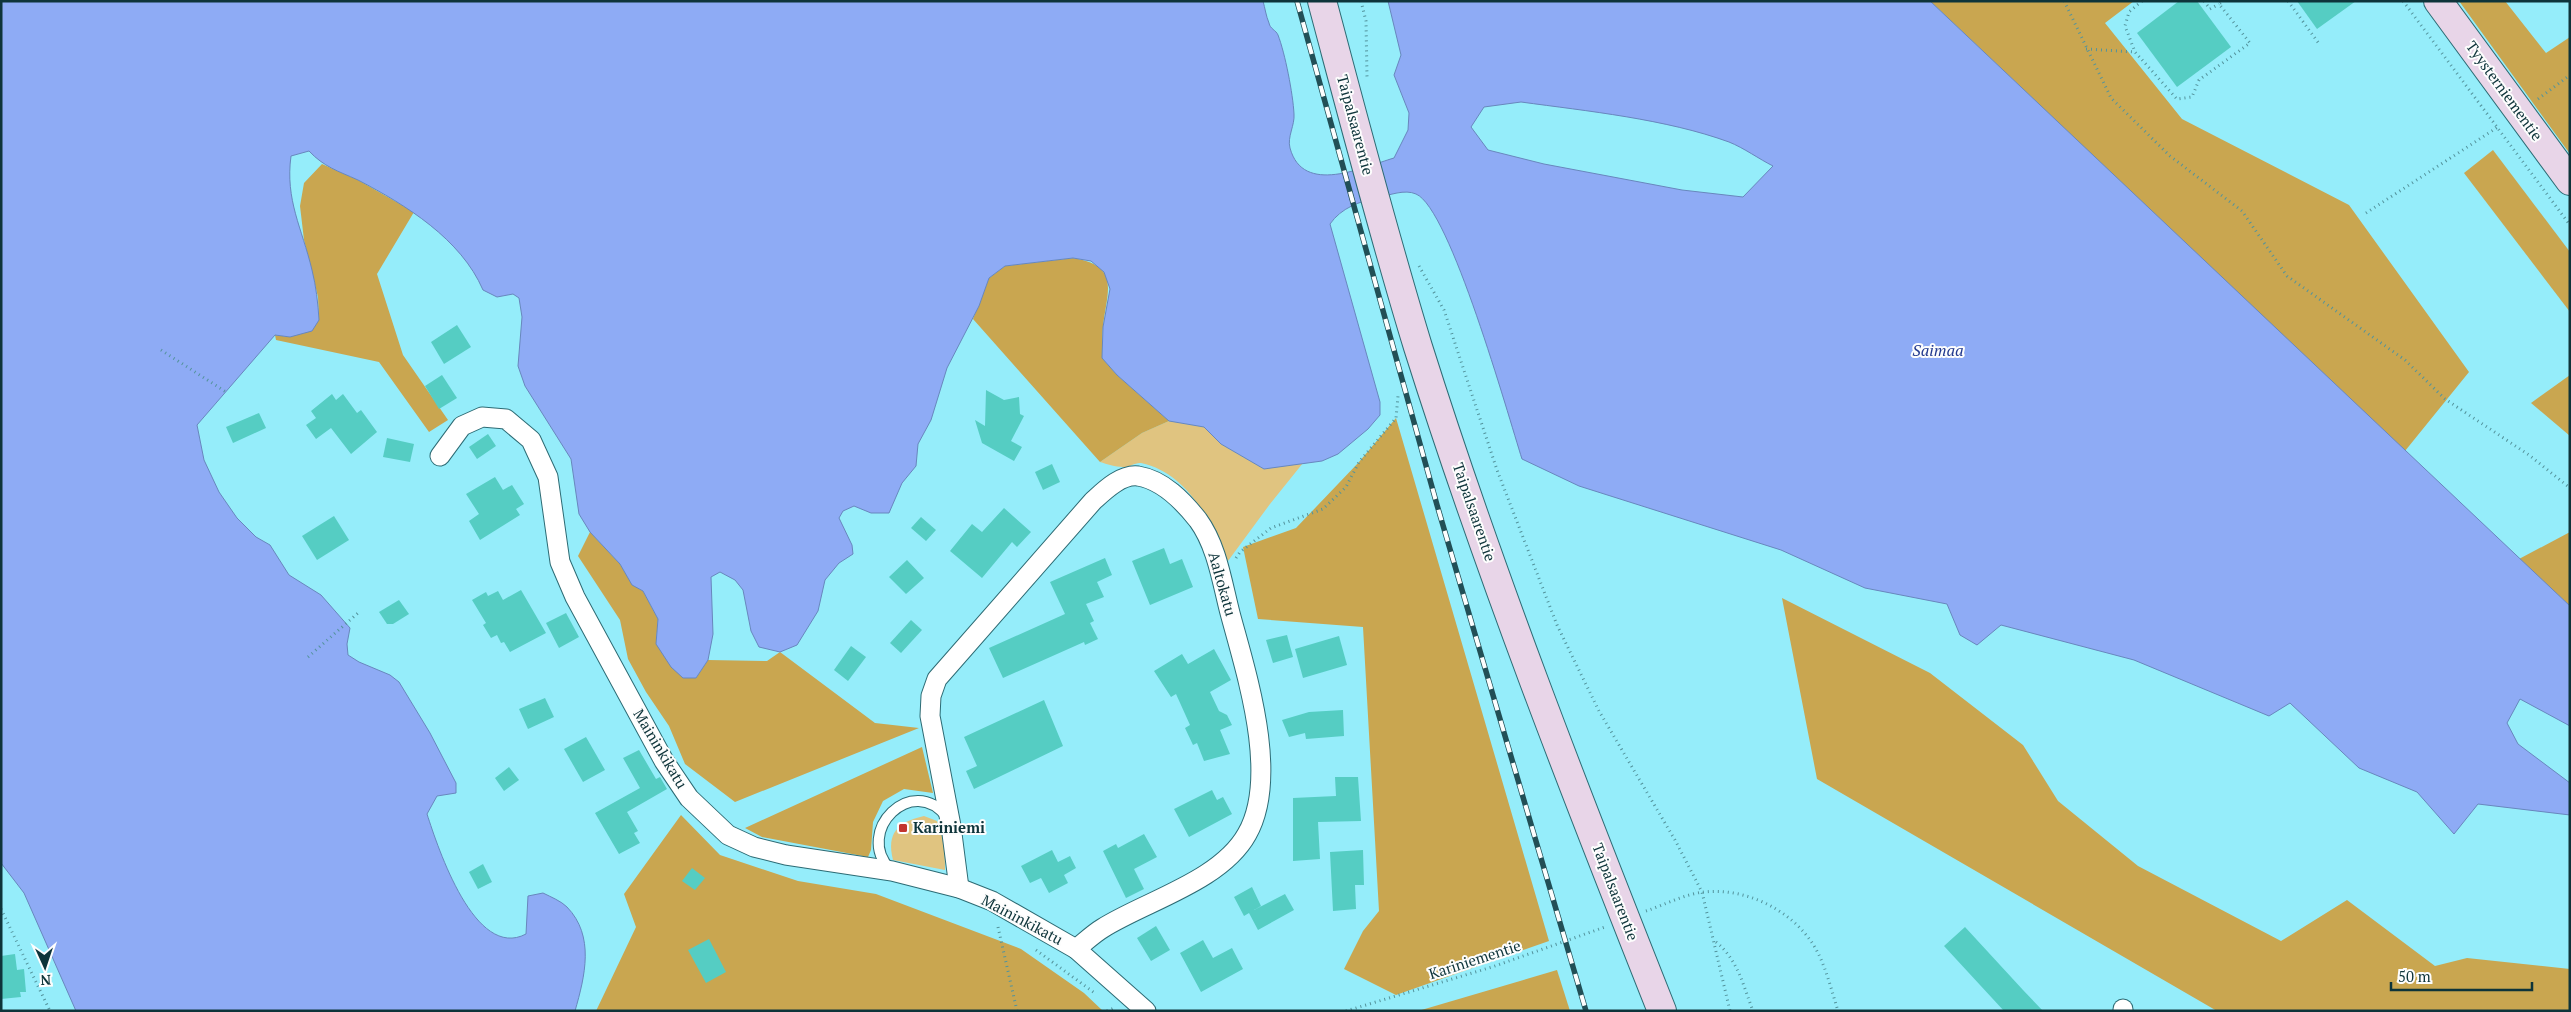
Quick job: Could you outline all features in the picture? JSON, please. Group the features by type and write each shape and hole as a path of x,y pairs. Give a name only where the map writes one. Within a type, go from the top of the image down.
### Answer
{"main road":[{"name":"Taipalsaarentie","path":"1322,1 1358,139 1418,346 1512,620 1567,769 1662,1011"},
{"name":"Tyysterniementie","path":"2438,1 2509,120 2570,181"}],"street":[{"name":"Maininkikatu","path":"440,456 462,426 482,417 506,419 531,440 548,477 560,562 576,597 664,761 689,798 728,835 754,847 786,855 892,871 959,888 992,901 1076,949 1146,1011"},
{"name":"Aaltokatu","path":"959,888 951,826 930,716 931,696 937,679 1093,501 1115,482 1137,476 1164,486 1198,521 1215,554 1256,711 1260,774 1258,808 1247,836 1221,863 1188,885 1103,928 1076,949"}],"lane":[{"path":"892,871 881,858 879,844 884,821 892,811 918,800 931,802 941,809 951,826"}],"path":[{"path":"1361,1 1367,38 1368,85"},
{"path":"2064,1 2111,98 2170,156 2242,211 2287,276 2405,360 2445,399 2529,455 2570,488"},
{"path":"2142,1 2128,12 2126,26 2135,52 2177,99 2192,97 2199,80 2250,43 2218,4"},
{"path":"2204,1 2210,10 2223,1"},
{"path":"2288,1 2320,45"},
{"path":"2403,1 2509,120 2570,225"},
{"path":"2086,49 2135,52"},
{"path":"2366,213 2509,120 2570,76"},
{"path":"1417,262 1444,310 1497,470 1556,625 1599,711 1675,840 1702,892 1730,1011"},
{"path":"161,350 226,392"},
{"path":"1222,579 1240,552 1271,528 1323,509 1346,487 1359,462 1396,418 1398,396"},
{"path":"308,656 358,613"},
{"path":"1640,913 1702,892 1740,894 1767,904 1784,914 1802,930 1817,952 1838,1011"},
{"path":"1,909 50,1011"},
{"path":"990,923 1006,932"},
{"name":"Kariniementie","path":"1346,1011 1492,967 1610,925"},
{"path":"998,927 1017,1010"},
{"path":"1715,941 1728,952 1736,964 1752,1011"},
{"path":"1032,946 1100,997"},
{"path":"1107,1002 1118,1011"},
{"path":"1107,1011 1114,1008"}],"shaded area":[{"path":"1930,1 2134,1 2105,23 2182,119 2349,205 2469,372 2405,451"},
{"path":"2459,1 2505,1 2546,53 2570,37 2570,154"},
{"path":"2493,150 2570,252 2570,312 2464,173"},
{"path":"322,164 358,180 414,212 377,274 403,355 448,420 429,432 379,362 276,340 275,335 290,337 319,320 318,297 304,240 300,206 304,183"},
{"path":"1073,258 1098,267 1105,274 1108,282 1102,358 1117,375 1169,421 1142,433 1100,462 973,319 989,278 1005,266"},
{"path":"2570,375 2570,436 2531,403"},
{"path":"1396,418 1549,941 1396,995 1344,969 1363,931 1379,911 1363,627 1258,619 1243,547 1296,528 1359,462"},
{"path":"1169,421 1204,427 1221,444 1264,469 1303,463 1228,561 1205,515 1184,488 1172,477 1157,468 1141,463 1125,467 1100,462 1142,433"},
{"path":"590,532 620,564 632,584 643,591 658,619 656,644 696,678 708,660 767,661 780,652 875,723 919,728 735,802 685,764 669,726 646,692 628,659 620,620 578,556"},
{"path":"2570,532 2570,606 2519,559"},
{"path":"1782,598 1930,673 2023,745 2058,801 2138,866 2281,941 2347,900 2435,966 2467,958 2570,969 2570,1011 2217,1011 1817,779"},
{"path":"922,747 933,793 904,789 883,801 873,822 871,850 868,857 762,837 745,828"},
{"path":"681,815 720,855 798,881 876,894 1021,949 1084,993 1103,1011 596,1011 636,927 624,894"},
{"path":"924,816 937,821 944,845 945,870 893,860 891,843 896,830 907,822"},
{"path":"1557,970 1570,1011 1418,1011"}],"water":[{"name":"Saimaa","path":"1,1 1263,1 1270,25 1277,33 1281,43 1286,63 1294,118 1289,144 1290,148 1297,163 1307,171 1320,175 1351,171 1394,158 1408,130 1409,113 1394,75 1401,55 1388,1 1930,1 2570,606 2570,726 2520,699 2507,723 2518,744 2570,783 2570,815 2478,804 2454,834 2417,792 2359,768 2290,703 2269,716 2134,660 2001,625 1977,645 1960,635 1947,604 1865,588 1781,550 1579,486 1522,459 1476,315 1461,272 1445,235 1430,208 1416,194 1402,192 1351,206 1334,218 1330,224 1380,402 1380,415 1368,429 1338,454 1322,461 1264,469 1221,444 1204,427 1169,421 1117,375 1102,358 1103,327 1110,289 1104,272 1091,261 1073,258 1005,266 989,278 979,306 947,368 931,420 918,444 916,466 902,483 889,513 871,513 854,506 843,511 839,518 852,545 853,554 839,563 825,580 818,611 797,645 780,652 759,647 751,631 743,590 735,580 720,572 711,577 713,634 708,660 696,678 683,678 671,667 656,644 658,619 643,591 632,585 620,564 590,532 579,514 571,459 525,386 518,366 522,317 519,298 513,294 497,297 483,290 461,255 430,225 413,212 376,190 326,165 309,151 291,156 290,186 292,200 313,276 319,320 312,331 290,337 275,335 197,425 204,460 219,492 237,518 256,537 270,545 289,575 321,595 350,628 347,644 348,655 359,662 390,675 399,682 430,733 456,783 456,793 437,796 427,814 450,874 475,917 491,931 508,938 526,934 528,896 543,893 565,905 576,918 584,943 585,957 582,984 575,1011 76,1011 24,893 1,863","holes":["1521,102 1626,117 1679,127 1735,144 1773,166 1743,197 1682,190 1544,164 1488,150 1471,127 1484,107"]}],"building":[{"path":"2179,1 2197,1 2231,47 2177,87 2137,33"},
{"path":"2297,1 2356,1 2317,29"},
{"path":"457,325 471,347 444,364 431,342"},
{"path":"442,375 457,398 439,409 425,386"},
{"path":"986,390 1004,400 1019,397 1020,414 1024,416 1011,441 1022,447 1014,461 982,443 975,420 985,426"},
{"path":"332,394 336,400 343,394 357,413 361,410 377,432 351,454 331,428 316,439 306,425 316,418 311,411"},
{"path":"259,413 266,428 233,443 226,427"},
{"path":"488,434 496,446 477,459 469,447"},
{"path":"387,438 414,444 410,462 383,457"},
{"path":"1052,464 1060,482 1043,490 1035,472"},
{"path":"495,477 503,490 512,485 524,504 516,509 520,515 480,540 469,521 479,514 466,494"},
{"path":"1004,508 1031,532 1017,547 1012,542 982,578 950,551 972,524 982,532"},
{"path":"334,516 349,540 317,560 302,536"},
{"path":"921,517 936,530 926,541 911,528"},
{"path":"1164,548 1170,564 1182,559 1193,587 1150,605 1132,561"},
{"path":"1105,558 1112,575 1097,582 1104,597 1086,604 1094,621 1090,623 1098,639 1085,645 1084,642 1003,678 989,648 1065,614 1050,582"},
{"path":"907,560 924,578 906,594 889,577"},
{"path":"521,590 546,633 510,652 504,642 501,643 497,635 491,638 483,625 486,623 472,600 486,592 488,596 498,591 503,600"},
{"path":"399,600 409,614 393,624 387,624 379,612"},
{"path":"566,613 579,637 559,648 546,623"},
{"path":"911,620 922,630 901,653 890,643"},
{"path":"1287,635 1293,657 1273,663 1266,640"},
{"path":"1339,636 1347,665 1303,678 1295,649"},
{"path":"851,646 866,657 848,681 834,670"},
{"path":"1214,649 1231,680 1210,692 1219,711 1227,715 1232,725 1220,730 1230,754 1204,761 1197,743 1193,745 1185,728 1190,725 1176,694 1171,697 1154,671 1182,654 1188,664"},
{"path":"545,698 554,717 528,729 519,709"},
{"path":"1044,700 1063,746 974,789 966,771 977,766 964,737"},
{"path":"1343,710 1344,736 1306,739 1305,733 1289,737 1282,720 1309,712"},
{"path":"586,737 605,770 583,782 564,749"},
{"path":"639,750 656,779 660,777 667,789 627,812 638,831 634,833 640,843 619,854 595,813 640,788 623,758"},
{"path":"509,767 519,780 504,791 495,778"},
{"path":"1335,777 1358,777 1361,821 1318,822 1320,859 1293,861 1293,798 1336,796"},
{"path":"1212,790 1217,800 1223,797 1232,814 1189,837 1174,809"},
{"path":"1144,834 1157,857 1134,869 1144,889 1126,898 1103,851 1116,844 1118,848"},
{"path":"1052,850 1058,862 1070,856 1076,868 1064,875 1068,883 1049,893 1041,878 1030,883 1021,866"},
{"path":"1363,850 1364,885 1355,885 1356,909 1333,911 1330,852"},
{"path":"483,864 492,882 478,889 469,872"},
{"path":"692,868 705,878 695,890 682,881"},
{"path":"1252,887 1261,906 1254,910 1285,894 1294,910 1258,930 1249,913 1244,916 1234,897"},
{"path":"1156,926 1170,950 1151,961 1137,938"},
{"path":"1965,927 2043,1011 2004,1011 1944,946"},
{"path":"709,939 726,972 706,983 688,950"},
{"path":"1203,940 1213,958 1232,948 1243,969 1201,992 1180,953"},
{"path":"15,954 17,970 24,969 26,992 20,992 21,997 1,999 1,956"}],"railway":[{"path":"1297,1 1437,505 1586,1011"}],"place":[{"name":"Kariniemi","path":"903,828"}]}
